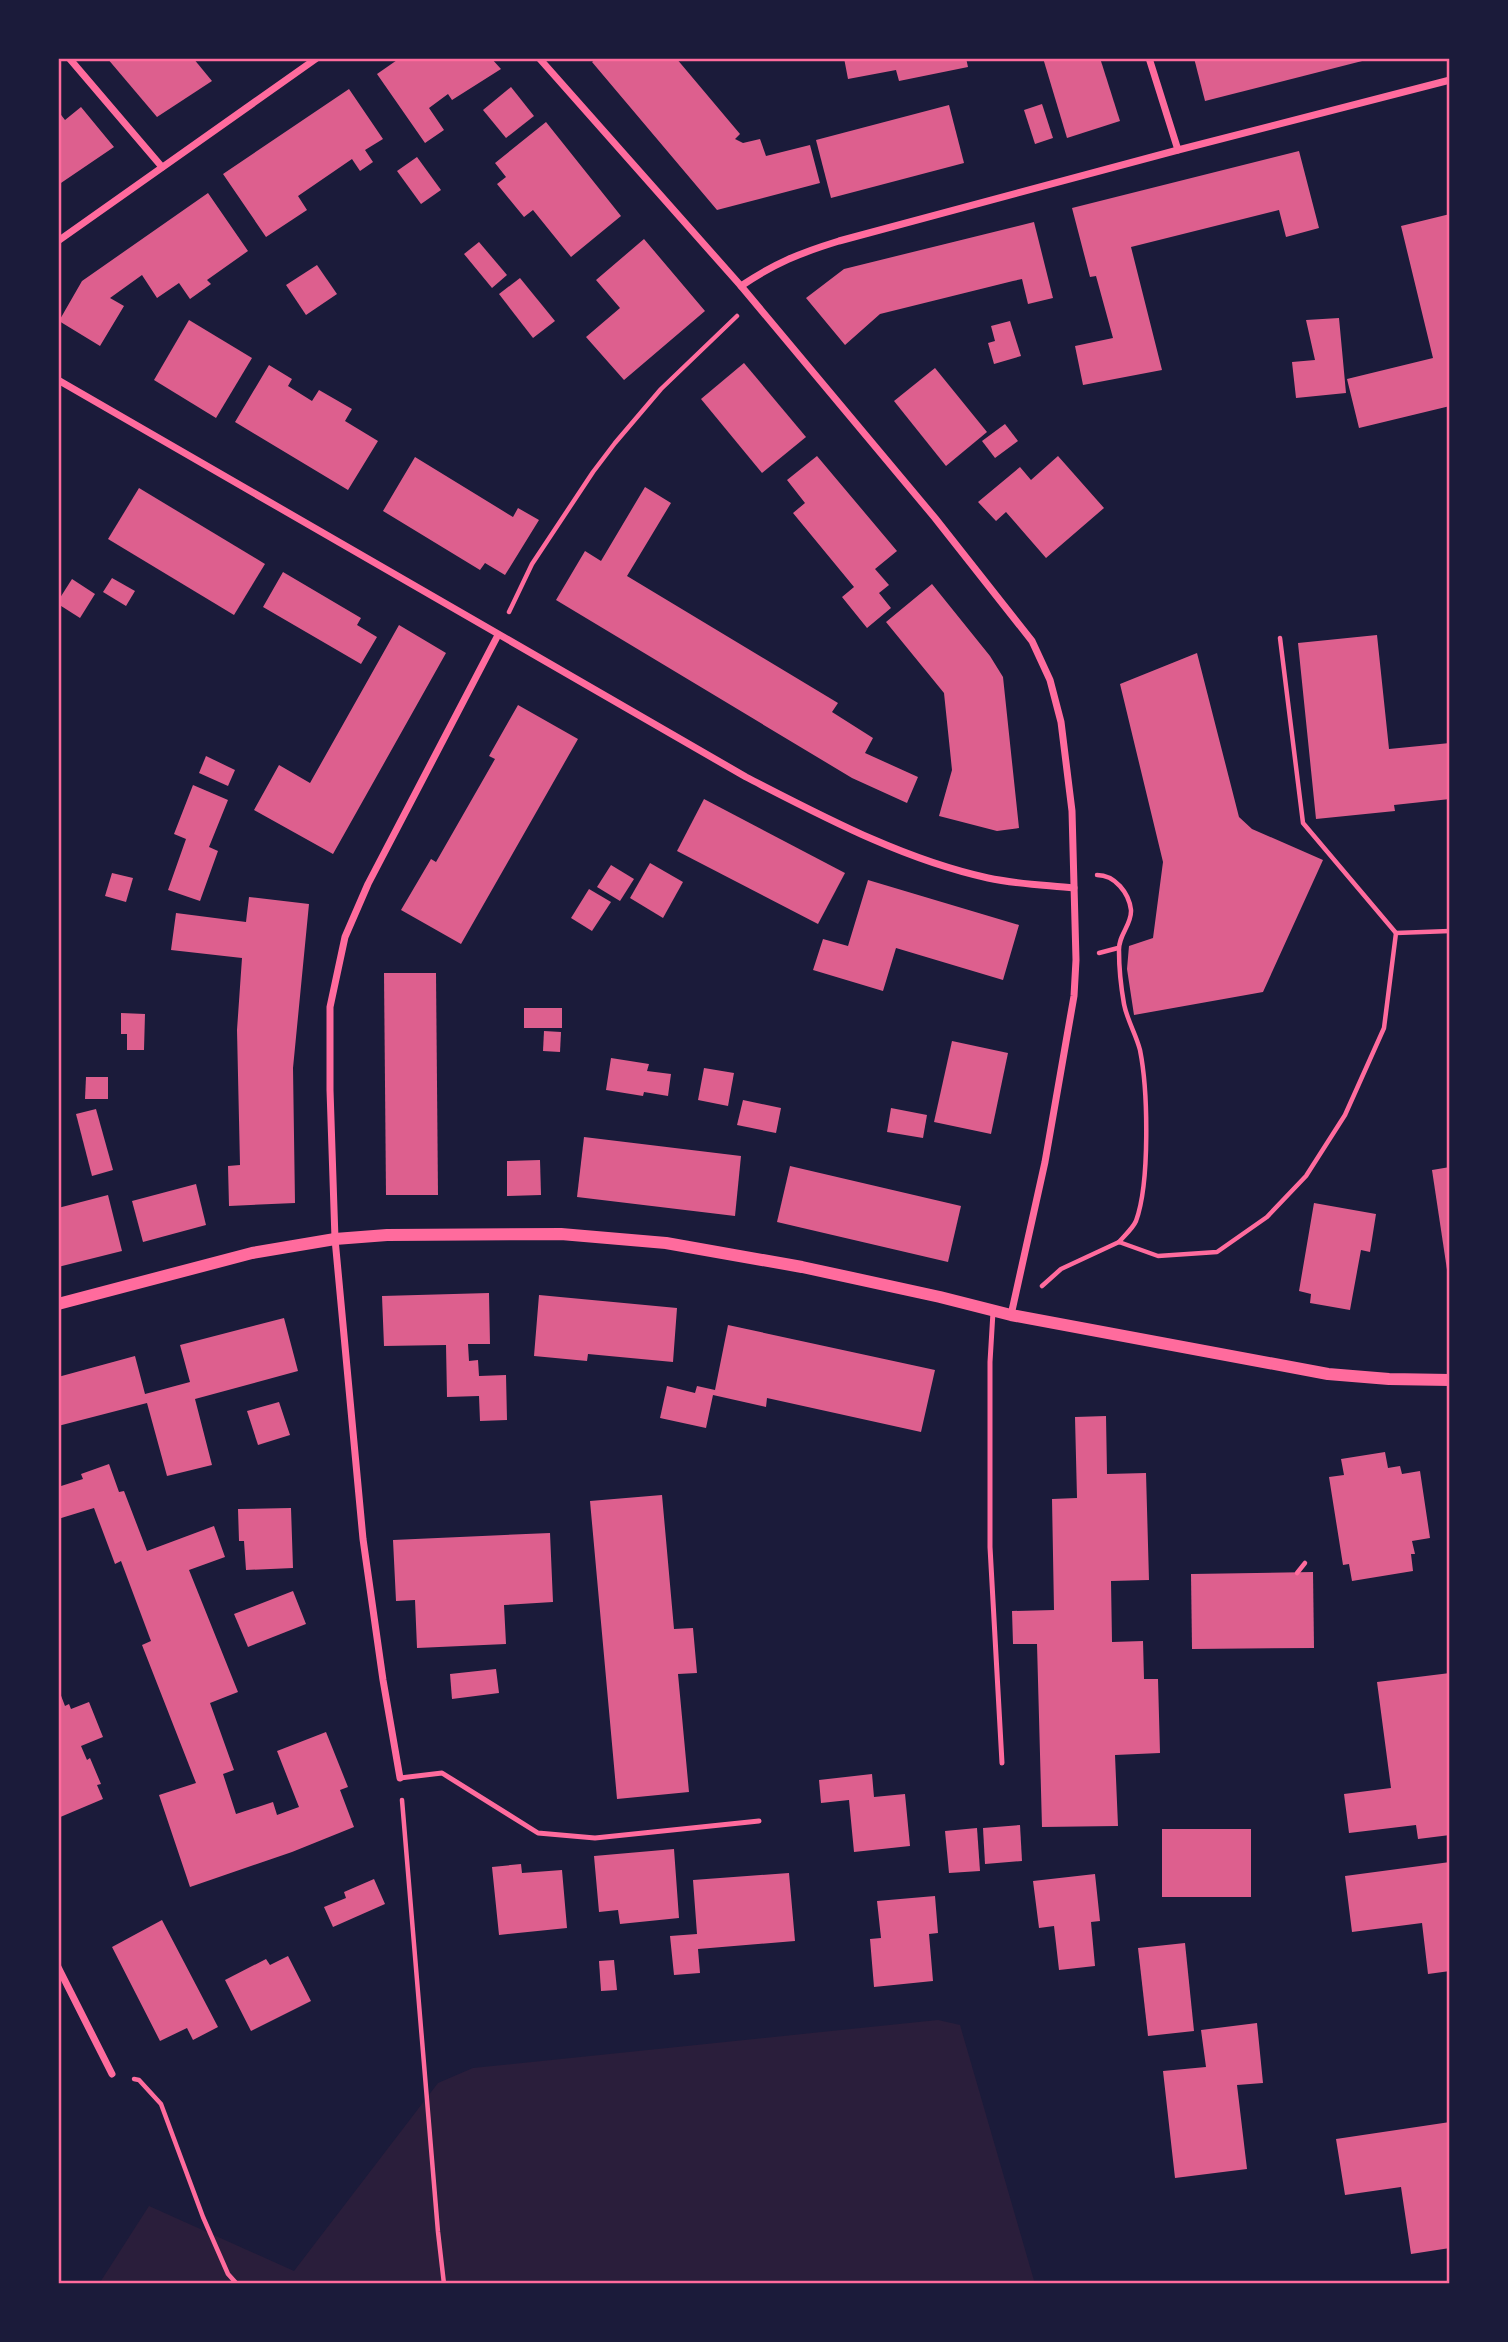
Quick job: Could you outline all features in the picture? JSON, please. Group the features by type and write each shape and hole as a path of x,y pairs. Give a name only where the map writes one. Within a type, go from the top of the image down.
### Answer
{"street":[{"path":"69,58 162,167"},
{"path":"58,241 317,58"},
{"path":"540,58 741,286 935,518 1032,641 1050,680 1061,722 1072,811 1076,960 1074,996 1045,1162 1011,1315"},
{"path":"1149,58 1178,150"},
{"path":"741,286 768,268 797,254 1178,150 1450,80"},
{"path":"58,380 746,777 832,821 909,855 991,879 1074,888"},
{"path":"400,1778 363,1539 335,1239 330,1007 345,937 368,884 498,635"},
{"path":"58,1304 251,1253 335,1239 387,1235 561,1234 666,1242 802,1267 1011,1315 1328,1374 1450,1380"},
{"path":"58,1967 113,2074"}],"lane":[{"path":"993,1311 990,1362 990,1546 1002,1763"},
{"path":"400,1778 442,1773 538,1833 595,1838 759,1821"},
{"path":"1444,2284 1450,2283"}],"path":[{"path":"498,635 532,564 593,472 661,389 752,301"},
{"path":"1119,1242 1158,1256 1217,1252 1267,1217 1306,1176 1345,1115 1384,1028 1396,933 1303,823 1280,638"},
{"path":"1011,1315 1061,1269 1119,1242 1135,1224 1143,1194 1145,1092 1139,1048 1124,1004 1118,948 1131,910 1122,886 1113,880 1104,875 1074,874"},
{"path":"1396,933 1450,931"},
{"path":"1297,1573 1305,1563"},
{"path":"400,1778 444,2284"},
{"path":"113,2074 139,2080 161,2104 203,2217 228,2274 237,2284"}],"shaded area":[{"path":"938,2020 960,2025 1035,2284 99,2284 149,2206 294,2271 438,2083 473,2068"}],"building":[{"path":"107,58 193,58 212,81 157,117"},
{"path":"400,58 491,58 501,69 452,100 448,94 429,108 444,130 425,143 377,74"},
{"path":"597,58 676,58 740,134 735,139 743,143 760,139 766,156 810,145 820,183 717,210 592,62"},
{"path":"844,58 966,58 968,67 899,81 896,70 848,79"},
{"path":"1043,58 1100,58 1120,121 1067,138"},
{"path":"1194,58 1370,58 1370,59 1205,101"},
{"path":"511,87 534,116 506,138 483,110"},
{"path":"349,89 383,139 365,150 373,162 360,171 352,159 298,196 307,210 266,237 223,174"},
{"path":"1042,104 1053,138 1035,144 1024,110"},
{"path":"949,105 964,163 831,198 816,140"},
{"path":"81,107 114,147 58,185 58,111 65,120"},
{"path":"546,122 621,216 571,257 533,210 524,217 497,184 506,177 495,163"},
{"path":"1299,151 1319,228 1286,237 1279,210 1131,247 1162,370 1083,385 1075,346 1113,338 1096,276 1090,277 1072,208"},
{"path":"417,157 441,190 421,204 397,171"},
{"path":"208,193 248,251 207,280 211,284 190,299 179,283 157,298 142,275 110,298 124,306 100,346 59,321 82,281"},
{"path":"1450,214 1450,406 1359,428 1347,379 1433,358 1401,226"},
{"path":"1034,222 1053,298 1028,304 1022,279 1013,281 880,314 845,345 806,298 844,269"},
{"path":"644,239 705,311 624,380 586,337 620,308 596,280"},
{"path":"479,242 507,275 492,288 464,254"},
{"path":"317,265 337,294 306,315 286,285"},
{"path":"520,278 555,321 533,338 499,294"},
{"path":"1339,318 1346,393 1296,398 1292,362 1315,360 1306,320"},
{"path":"189,320 252,358 216,418 154,380"},
{"path":"1010,321 1021,356 994,364 988,343 995,341 991,326"},
{"path":"744,363 806,437 762,473 701,399"},
{"path":"269,365 292,379 288,386 312,401 319,390 352,409 345,421 378,441 348,490 235,422"},
{"path":"935,368 987,432 946,466 894,401"},
{"path":"1005,424 1018,441 995,458 982,441"},
{"path":"817,456 897,551 875,569 889,585 879,593 891,608 867,628 842,597 854,587 793,513 805,503 787,480"},
{"path":"1058,456 1104,508 1046,558 1006,512 996,521 978,502 1020,467 1031,480"},
{"path":"415,457 513,517 518,508 539,520 505,575 485,563 480,570 383,511"},
{"path":"645,487 671,503 627,576 838,703 832,712 873,738 865,753 918,777 907,803 852,778 556,600 585,551 601,561"},
{"path":"139,488 265,564 234,615 108,539"},
{"path":"283,572 361,618 357,625 377,637 361,664 263,607"},
{"path":"112,578 135,591 126,606 103,592"},
{"path":"72,579 95,594 80,618 58,604"},
{"path":"932,584 990,656 1003,677 1019,828 997,831 939,816 952,770 944,693 886,622"},
{"path":"399,625 446,653 333,854 254,810 279,765 310,783"},
{"path":"1377,635 1389,749 1450,743 1450,799 1394,805 1395,811 1316,819 1298,643"},
{"path":"1197,653 1239,817 1252,829 1323,860 1263,992 1134,1015 1127,969 1129,946 1153,938 1163,862 1120,684"},
{"path":"518,705 578,739 461,944 401,910 431,859 436,862 495,759 489,756"},
{"path":"206,756 235,770 228,786 199,773"},
{"path":"193,785 228,800 209,847 218,851 200,901 168,890 186,839 174,834"},
{"path":"704,799 845,873 818,924 677,851"},
{"path":"650,863 683,882 663,918 630,898"},
{"path":"611,865 634,879 620,901 597,887"},
{"path":"112,873 133,878 126,902 105,896"},
{"path":"868,880 1019,925 1003,980 896,948 883,991 813,970 823,939 848,946"},
{"path":"589,889 611,902 592,931 571,918"},
{"path":"249,897 309,904 293,1068 295,1203 229,1206 228,1166 240,1165 237,1030 242,958 171,950 176,913 246,922"},
{"path":"384,973 436,973 438,1195 386,1195"},
{"path":"524,1008 562,1008 562,1028 524,1028"},
{"path":"121,1013 145,1014 144,1050 127,1050 127,1034 121,1034"},
{"path":"544,1031 561,1032 560,1052 543,1051"},
{"path":"952,1041 1008,1053 991,1134 934,1122"},
{"path":"611,1058 649,1064 647,1071 671,1074 668,1096 644,1092 643,1096 606,1090"},
{"path":"704,1068 734,1073 728,1106 698,1100"},
{"path":"86,1077 108,1077 108,1099 85,1099"},
{"path":"743,1100 781,1108 776,1133 737,1125"},
{"path":"891,1108 927,1115 923,1138 887,1132"},
{"path":"96,1109 113,1170 92,1176 76,1114"},
{"path":"584,1137 741,1156 735,1216 577,1197"},
{"path":"540,1160 541,1195 507,1196 507,1161"},
{"path":"790,1166 961,1206 948,1262 777,1222"},
{"path":"1450,1167 1450,1283 1449,1283 1432,1170"},
{"path":"196,1184 206,1225 143,1242 132,1201"},
{"path":"108,1195 122,1251 58,1267 58,1208"},
{"path":"1314,1203 1376,1214 1370,1252 1361,1250 1350,1310 1310,1303 1311,1294 1299,1291"},
{"path":"489,1293 490,1344 468,1344 469,1361 478,1360 479,1376 506,1375 507,1420 480,1421 479,1396 447,1397 446,1345 384,1346 382,1296"},
{"path":"539,1295 677,1308 673,1362 588,1354 587,1361 534,1356"},
{"path":"284,1318 298,1371 195,1399 212,1465 167,1476 147,1403 58,1426 58,1377 135,1356 145,1394 190,1382 180,1345"},
{"path":"728,1325 935,1370 921,1432 767,1398 766,1407 713,1395 706,1428 660,1418 667,1386 695,1393 697,1386 715,1390"},
{"path":"279,1402 290,1435 258,1445 247,1411"},
{"path":"1106,1416 1107,1474 1146,1473 1149,1580 1111,1581 1112,1642 1143,1641 1144,1679 1158,1679 1160,1753 1115,1755 1118,1826 1042,1827 1037,1644 1013,1644 1012,1611 1054,1610 1052,1499 1077,1498 1075,1417"},
{"path":"1385,1452 1388,1468 1400,1466 1402,1474 1420,1471 1430,1538 1412,1541 1415,1554 1411,1554 1413,1571 1352,1581 1349,1564 1343,1565 1329,1477 1344,1475 1341,1459"},
{"path":"109,1464 119,1492 124,1491 147,1551 214,1526 225,1557 189,1570 238,1692 210,1703 234,1770 223,1774 236,1814 273,1802 277,1815 299,1807 277,1751 326,1732 348,1787 340,1790 354,1827 292,1852 190,1887 159,1795 196,1783 142,1645 151,1641 121,1561 115,1564 94,1508 58,1519 58,1487 83,1479 81,1474"},
{"path":"662,1495 674,1629 693,1628 697,1673 678,1674 689,1792 617,1799 590,1501"},
{"path":"291,1508 293,1568 246,1570 244,1541 239,1541 238,1509"},
{"path":"550,1533 553,1602 504,1605 506,1644 417,1648 415,1600 396,1601 393,1540"},
{"path":"1313,1572 1314,1648 1192,1649 1191,1574"},
{"path":"293,1591 306,1624 248,1647 234,1614"},
{"path":"496,1669 499,1693 452,1699 450,1674"},
{"path":"1450,1673 1450,1835 1418,1839 1416,1825 1349,1833 1344,1794 1391,1788 1377,1682"},
{"path":"60,1693 65,1706 69,1704 71,1709 89,1702 103,1737 81,1746 87,1760 90,1758 101,1784 97,1785 103,1799 58,1818 58,1694"},
{"path":"872,1774 874,1797 905,1794 910,1846 854,1852 849,1800 821,1803 819,1780"},
{"path":"1020,1825 1022,1861 985,1864 983,1828"},
{"path":"977,1828 980,1871 949,1873 945,1831"},
{"path":"1162,1829 1251,1829 1251,1897 1162,1897"},
{"path":"674,1849 679,1918 620,1924 618,1910 599,1912 594,1856"},
{"path":"1450,1862 1450,1971 1428,1974 1422,1923 1352,1932 1345,1876"},
{"path":"521,1864 522,1873 562,1870 567,1928 499,1935 492,1867"},
{"path":"789,1873 795,1941 698,1949 700,1973 674,1975 670,1936 697,1934 693,1880"},
{"path":"1095,1874 1100,1921 1091,1922 1095,1966 1059,1970 1054,1926 1039,1928 1033,1881"},
{"path":"374,1879 385,1904 333,1927 324,1907 346,1898 344,1892"},
{"path":"935,1896 938,1933 929,1934 933,1981 874,1987 870,1939 881,1938 877,1901"},
{"path":"162,1920 218,2027 193,2040 187,2028 160,2041 112,1947"},
{"path":"1185,1943 1194,2031 1148,2036 1138,1948"},
{"path":"288,1956 311,2001 251,2031 225,1980 266,1959 270,1965"},
{"path":"614,1960 617,1990 601,1991 599,1961"},
{"path":"1257,2023 1263,2083 1237,2085 1247,2169 1175,2178 1163,2071 1206,2067 1201,2030"},
{"path":"1450,2122 1450,2248 1411,2254 1401,2187 1345,2195 1336,2139"}]}
